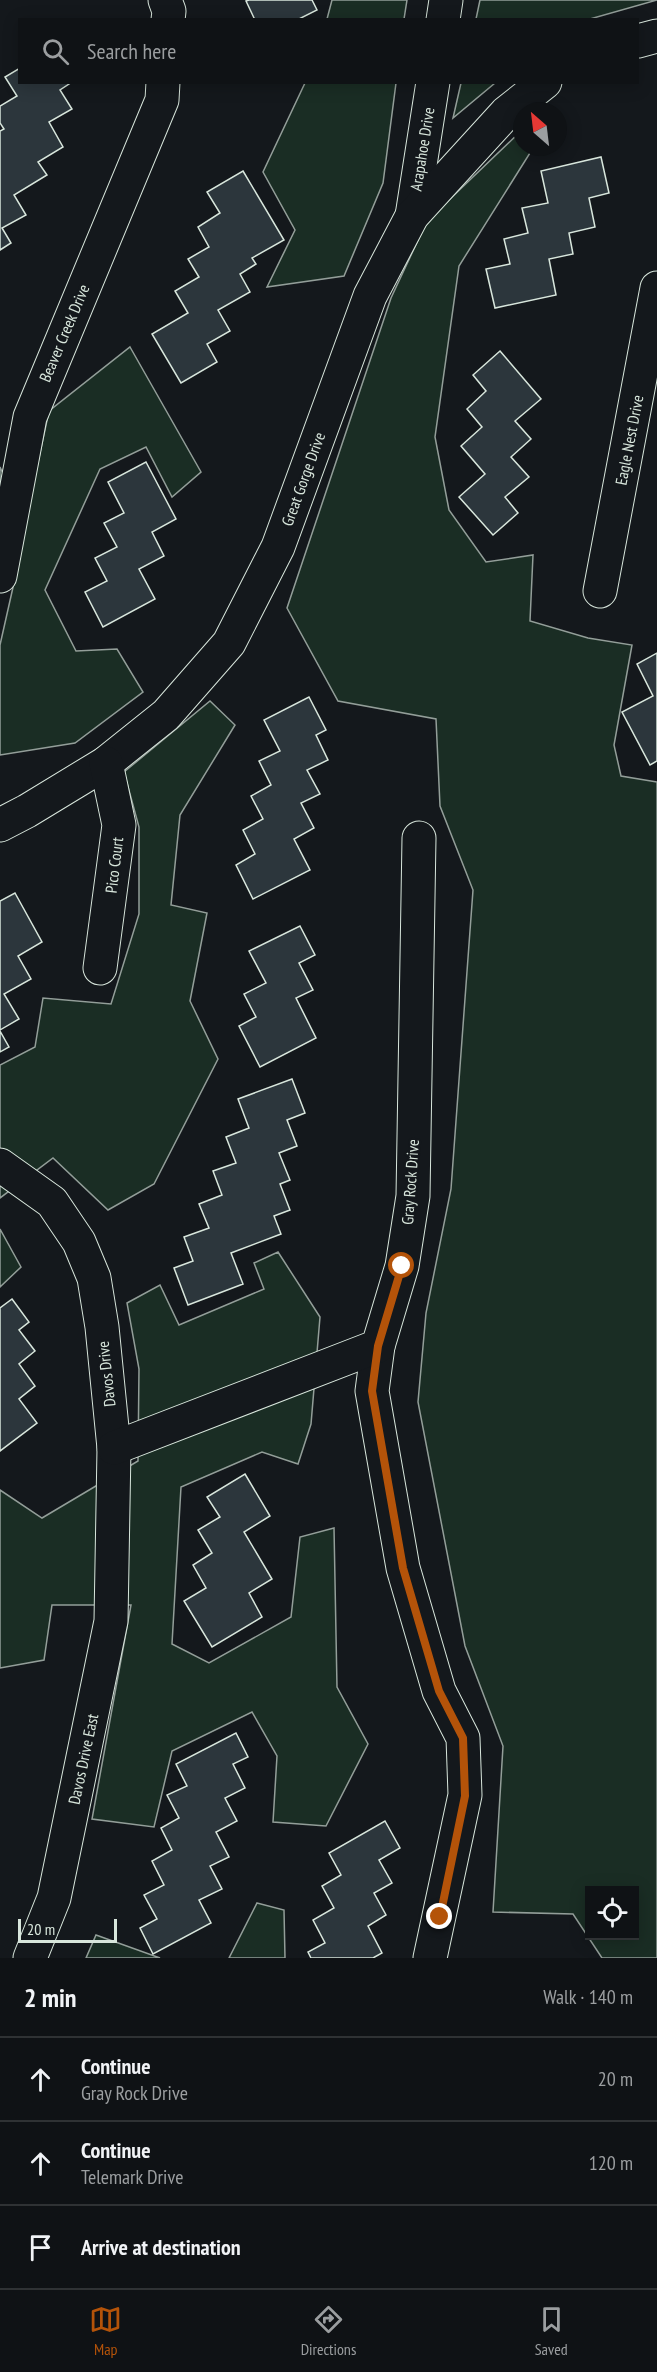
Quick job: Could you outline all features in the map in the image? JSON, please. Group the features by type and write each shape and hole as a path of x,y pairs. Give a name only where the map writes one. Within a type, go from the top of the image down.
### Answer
{"street":[{"path":"165,0 169,11 168,18"},
{"path":"443,18 446,0"},
{"path":"639,41 657,36"},
{"name":"Arapahoe Drive","path":"412,216 433,84"},
{"name":"Great Gorge Drive","path":"0,825 27,812 106,763 166,715 229,643 278,547 370,296 412,216 506,112 543,84"},
{"name":"Beaver Creek Drive","path":"0,576 30,417 163,91"},
{"name":"Eagle Nest Drive","path":"600,591 657,288"},
{"name":"Pico Court","path":"100,968 119,825 106,763"},
{"name":"Gray Rock Drive","path":"419,838 413,1196 402,1266 378,1346 372,1391 403,1568 439,1691 463,1738 465,1796 430,1958"},
{"name":"Davos Drive","path":"0,1165 52,1202 79,1242 94,1278 102,1327 114,1448 111,1621"},
{"path":"114,1448 378,1346"},
{"name":"Davos Drive East","path":"30,1958 54,1898 111,1621"}],"green space":[{"path":"332,0 407,0 404,18 327,18"},
{"path":"480,0 657,0 594,18 476,18"},
{"path":"305,84 396,84 383,183 344,276 267,287 295,230 263,172"},
{"path":"461,84 494,84 453,118"},
{"path":"513,139 513,156 528,156 459,266 435,437 449,510 486,562 533,555 530,621 588,638 632,645 614,745 621,776 657,782 657,1958 602,1958 590,1940 639,1940 639,1886 585,1886 585,1932 573,1914 493,1912 503,1746 465,1646 418,1402 426,1313 451,1189 473,890 440,806 436,719 338,701 287,608 391,298 427,221"},
{"path":"130,347 201,472 172,497 146,447 100,469 45,590 76,651 117,649 143,692 75,743 0,755 0,645 16,574 0,537 0,467 25,523 49,411"},
{"path":"210,701 235,725 180,815 171,905 207,913 190,1001 218,1059 154,1184 108,1210 53,1158 0,1198 0,1065 35,1047 43,998 111,1004 139,914 139,827 124,772"},
{"path":"0,1229 21,1267 0,1287"},
{"path":"278,1252 320,1317 311,1424 298,1464 262,1452 181,1487 172,1644 209,1663 291,1617 300,1537 334,1528 337,1687 368,1744 326,1826 273,1822 277,1756 252,1712 172,1751 154,1827 92,1819 131,1605 52,1605 44,1660 0,1668 0,1490 42,1518 138,1461 139,1369 127,1303 160,1285 179,1325 264,1289 254,1263"},
{"path":"257,1903 284,1910 285,1958 229,1958"},
{"path":"96,1935 160,1958 86,1958"}],"building":[{"path":"312,0 317,10 301,18 254,18 246,1"},
{"path":"18,69 18,84 69,84 60,90 72,109 49,122 63,147 38,162 47,175 14,195 26,215 2,228 11,243 0,250 0,131 4,129 0,123 0,106 17,96 5,77"},
{"path":"601,157 609,193 589,198 595,227 569,233 573,254 549,259 556,295 495,308 486,269 510,264 504,239 528,233 522,208 548,203 541,171"},
{"path":"243,171 284,240 252,258 256,264 240,274 250,292 218,310 230,331 207,344 217,362 181,383 152,334 188,313 175,291 199,277 188,259 209,247 198,227 220,213 207,192"},
{"path":"500,351 541,399 515,421 531,439 511,457 529,477 505,497 518,513 493,535 459,497 485,474 461,446 482,427 467,409 486,391 473,375"},
{"path":"146,462 176,519 152,532 164,556 139,569 155,599 103,627 85,592 107,581 95,558 117,547 104,523 124,513 108,482"},
{"path":"657,653 657,761 650,765 622,712 653,696 637,664"},
{"path":"309,697 326,730 316,735 328,760 307,770 320,794 301,803 314,828 294,839 310,870 253,899 236,865 255,854 243,830 263,819 251,796 271,785 259,761 280,751 264,720"},
{"path":"15,893 42,942 18,956 31,979 4,994 19,1019 0,1030 0,901"},
{"path":"300,926 315,955 299,963 313,990 296,998 316,1038 260,1067 239,1026 256,1017 244,994 266,983 249,951"},
{"path":"0,1031 9,1047 0,1052"},
{"path":"292,1079 305,1113 287,1120 297,1146 279,1153 290,1180 280,1184 290,1210 274,1216 281,1234 231,1253 243,1284 188,1305 174,1268 193,1261 184,1237 209,1228 199,1204 222,1195 213,1171 236,1163 226,1137 249,1128 238,1099"},
{"path":"12,1299 29,1322 19,1330 35,1351 19,1364 35,1386 19,1399 37,1423 0,1451 0,1308"},
{"path":"245,1474 270,1516 244,1532 272,1579 249,1593 262,1617 212,1647 184,1601 206,1588 193,1565 212,1553 198,1530 220,1517 207,1497"},
{"path":"236,1733 248,1757 233,1764 245,1788 225,1798 237,1821 216,1832 229,1857 210,1866 222,1889 199,1900 211,1923 153,1954 140,1928 157,1919 144,1895 164,1885 152,1861 172,1850 161,1828 179,1818 167,1795 187,1786 176,1764"},
{"path":"385,1821 400,1848 379,1860 392,1883 374,1893 386,1915 368,1926 382,1953 373,1958 311,1958 308,1952 325,1943 313,1920 334,1908 322,1886 341,1875 329,1853"}],"route":[{"path":"402,1266 378,1346 372,1391 403,1568 439,1691 463,1738 465,1796 440,1917"}]}
